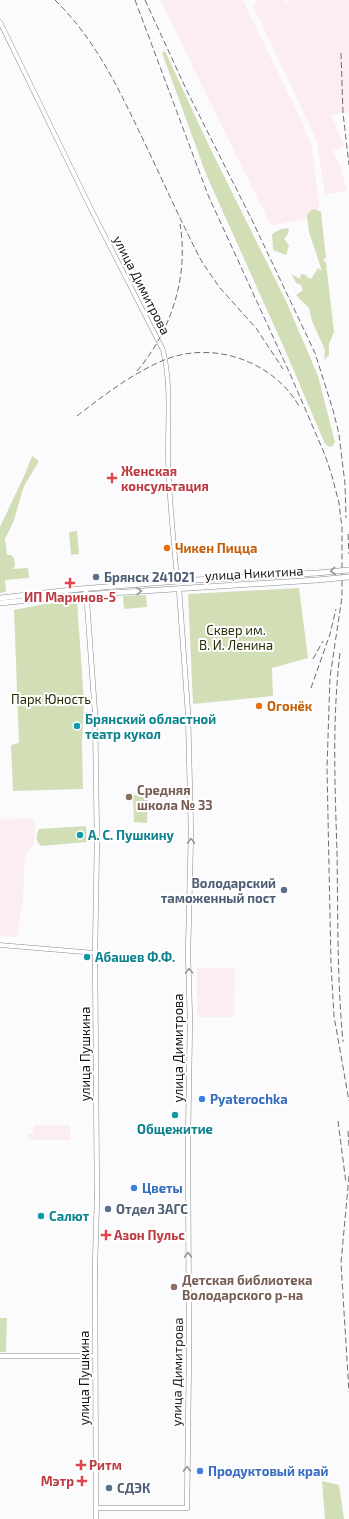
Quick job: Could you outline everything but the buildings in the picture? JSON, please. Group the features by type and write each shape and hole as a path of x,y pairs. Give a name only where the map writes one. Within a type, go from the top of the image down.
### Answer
{"main road":[{"name":"улица Никитина","path":"0,598 177,581 349,570"},
{"name":"улица Никитина","path":"0,603 179,588 349,577"},
{"name":"улица Димитрова","path":"96,1508 187,1508 189,1356 188,1140 190,1020 188,954 191,833 188,712 179,588"},
{"name":"улица Пушкина","path":"86,589 95,719 97,841 95,953 97,1198 95,1356 96,1519"}],"street":[{"name":"улица Димитрова","path":"0,22 92,211 163,350 168,381 168,451 177,581"},
{"path":"0,944 95,953"},
{"path":"0,1356 95,1356"}],"shaded area":[{"path":"160,0 243,0 302,122 312,148 319,205 315,216 271,226"},
{"path":"255,0 284,0 286,4 288,0 349,0 349,112 331,115 344,145 333,151 341,168 347,190 325,195 317,141 253,6 256,2"},
{"path":"16,818 35,820 34,845 25,854 23,899 17,937 0,936 0,819 11,820"},
{"path":"197,968 235,968 234,1017 197,1017"},
{"path":"34,1125 70,1125 71,1140 28,1140 27,1134 33,1134"}],"green space":[{"path":"165,51 210,148 286,301 307,350 318,376 335,442 333,446 330,447 325,444 285,350 206,174 162,53"},
{"path":"315,209 321,212 326,258 323,260 326,263 334,332 329,344 329,355 324,360 325,350 312,321 309,308 296,295 303,290 291,274 300,279 301,274 306,275 311,279 318,268 322,271 309,232 307,215 311,210"},
{"path":"289,228 288,234 284,239 289,245 286,255 273,250 272,234 281,229"},
{"path":"32,456 39,461 24,486 13,523 5,539 7,555 11,555 14,558 15,566 12,569 28,568 29,578 5,580 6,592 0,593 0,527"},
{"path":"77,531 79,554 71,555 69,532"},
{"name":"Сквер им. В. И. Ленина","path":"299,588 308,658 272,668 273,696 193,704 188,594"},
{"path":"146,595 147,607 124,609 123,596"},
{"name":"Парк Юность","path":"77,601 84,702 82,742 83,789 13,791 11,745 19,743 14,610 45,604"},
{"path":"133,795 148,795 147,823 134,822"},
{"path":"86,826 87,842 41,846 37,840 39,829"},
{"path":"0,1318 7,1318 6,1352 0,1352"},
{"path":"322,1481 339,1485 344,1519 325,1519"}],"railway":[{"path":"55,0 80,29 102,60 111,76 129,110 202,262 220,288 256,328 283,369"},
{"path":"135,0 208,195 291,376 325,455 339,503 342,528 342,597 330,677 327,768 331,964 334,1016 349,1101"},
{"path":"145,0 187,91 251,218 315,353 339,434 345,484 346,518"},
{"path":"341,53 343,113 349,165"},
{"path":"137,371 159,339 175,302 182,264 180,224"},
{"path":"77,416 119,385 152,365 183,354 202,352 221,354 258,366 274,377 288,390 299,406"},
{"path":"348,534 349,554"},
{"path":"311,688 330,634 336,609"},
{"path":"313,659 323,641"},
{"path":"340,653 337,678 335,752 339,971 343,1042"},
{"path":"338,1121 346,1183"},
{"path":"348,1131 349,1146"},
{"path":"349,1176 341,1263 349,1392"}],"place":[{"name":"Женская консультация","path":"112,478"},
{"name":"Чикен Пицца","path":"167,548"},
{"name":"Брянск 241021","path":"96,577"},
{"name":"ИП Маринов-5","path":"70,583"},
{"name":"Огонёк","path":"259,706"},
{"name":"Брянский областной театр кукол","path":"77,726"},
{"name":"Средняя школа № 33","path":"129,797"},
{"name":"А. С. Пушкину","path":"80,835"},
{"name":"Володарский таможенный пост","path":"284,890"},
{"name":"Абашев Ф.Ф.","path":"87,957"},
{"name":"Pyaterochka","path":"202,1099"},
{"name":"Общежитие","path":"175,1115"},
{"name":"Цветы","path":"134,1188"},
{"name":"Отдел ЗАГС","path":"108,1209"},
{"name":"Салют","path":"41,1216"},
{"name":"Азон Пульс","path":"106,1235"},
{"name":"Детская библиотека Володарского р-на","path":"174,1287"},
{"name":"Ритм","path":"81,1465"},
{"name":"Продуктовый край","path":"200,1471"},
{"name":"Мэтр","path":"82,1481"},
{"name":"СДЭК","path":"109,1488"}]}
